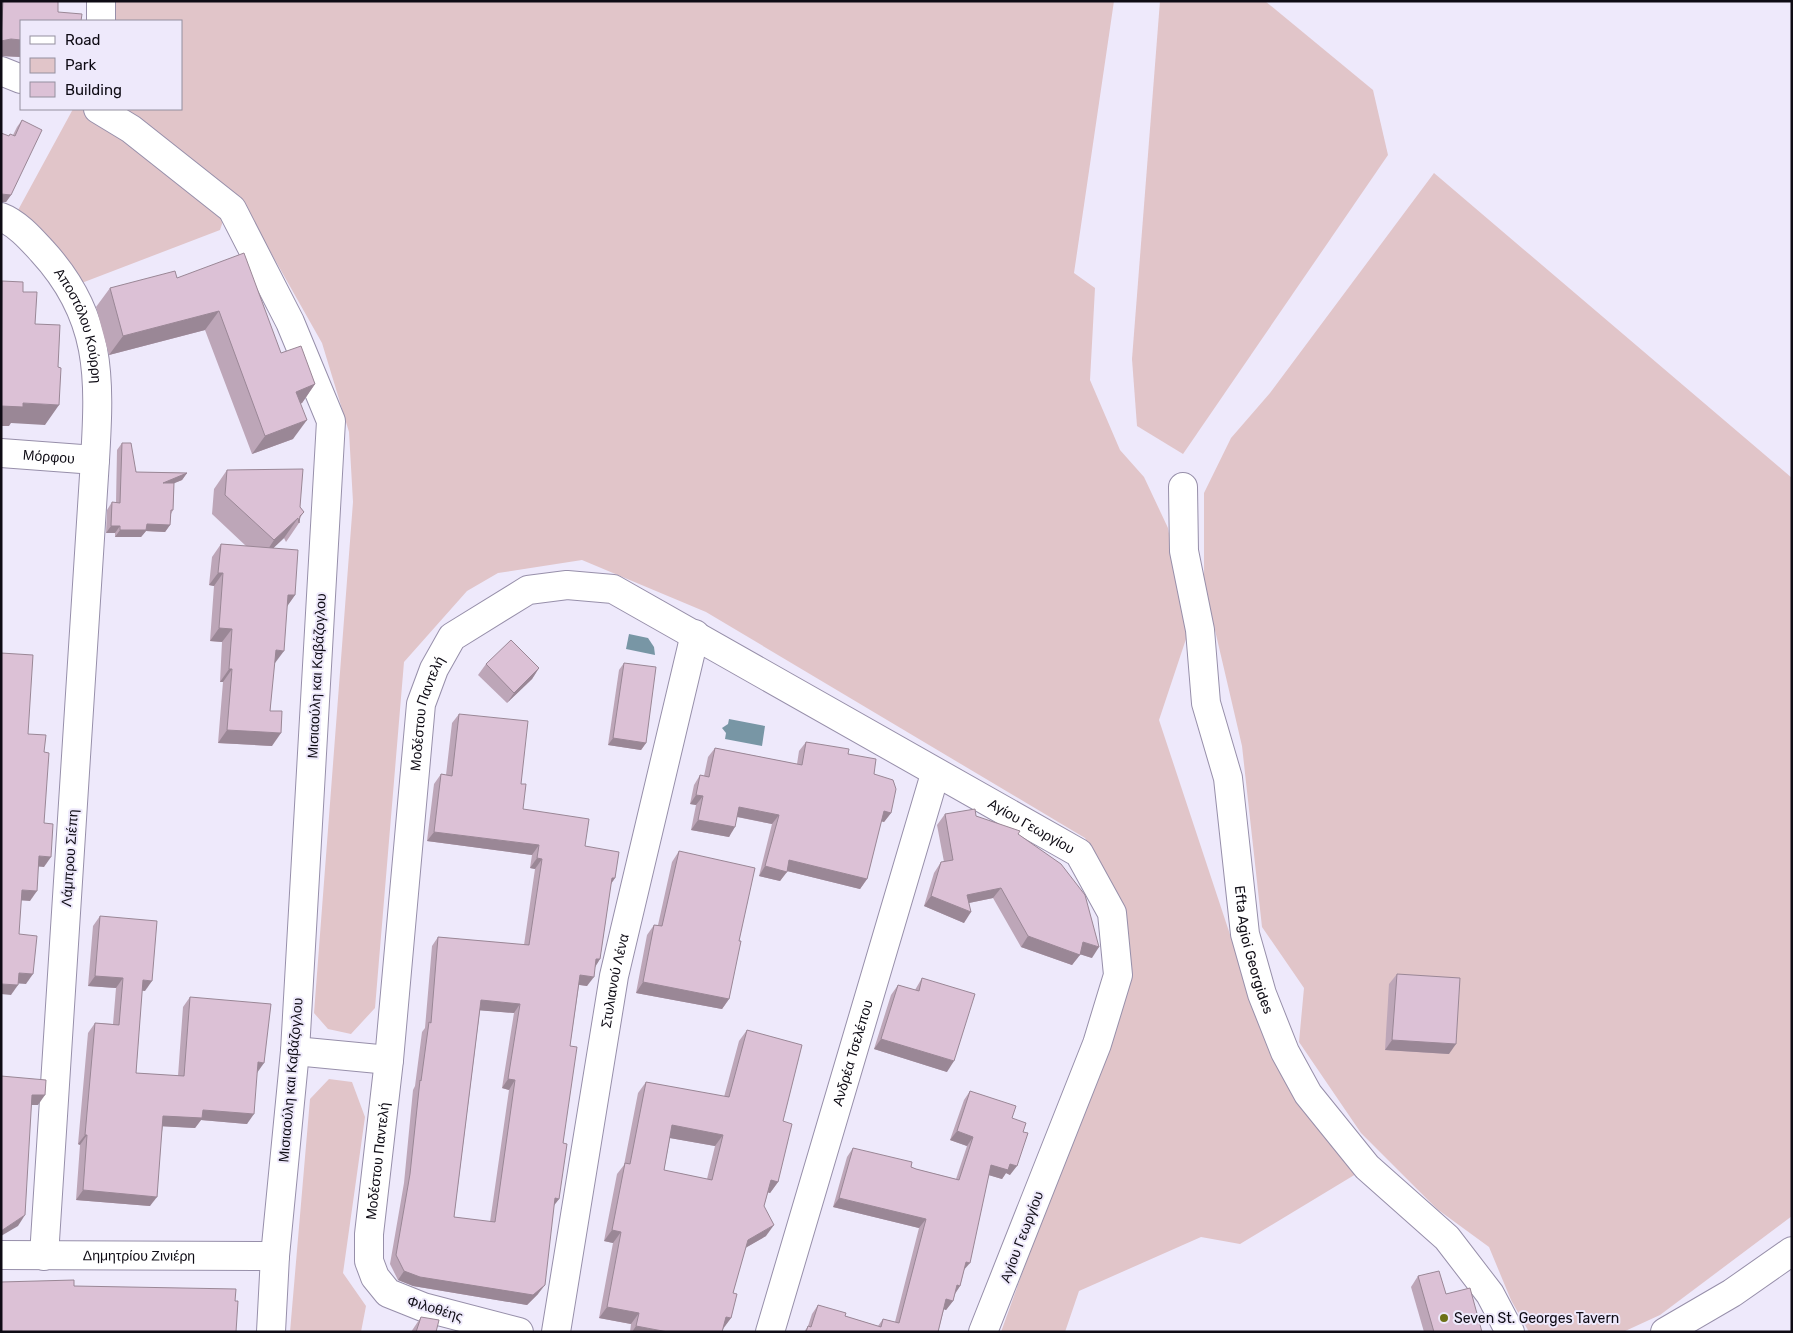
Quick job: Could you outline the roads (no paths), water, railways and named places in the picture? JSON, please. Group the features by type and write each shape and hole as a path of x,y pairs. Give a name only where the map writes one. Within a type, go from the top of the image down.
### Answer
{"street":[{"path":"101,1 101,20"},
{"path":"1,71 20,79"},
{"name":"Μισιαούλη και Καβάζογλου","path":"100,110 131,129 232,209 290,322 331,421 296,1051 275,1256 271,1332"},
{"name":"Αποστόλου Κούρρη","path":"1,217 31,239 53,263 78,300 91,332 96,363 95,460"},
{"name":"Μόρφου","path":"1,453 95,460"},
{"name":"Λάμπρου Σιέπη","path":"44,1256 95,460"},
{"name":"Efta Agioi Georgides","path":"1183,487 1184,552 1200,630 1206,703 1228,778 1245,934 1262,994 1285,1052 1308,1094 1367,1167 1452,1245 1490,1294 1510,1332"},
{"name":"Μοδέστου Παντελή","path":"369,1261 369,1234 389,1060 422,704 434,669 452,637 528,590 567,585 613,589 695,634"},
{"name":"Αγίου Γεωργίου","path":"695,634 935,774 1079,854 1112,913 1118,975 1097,1044 983,1332"},
{"name":"Στυλιανού Λένα","path":"556,1332 614,976 695,634"},
{"name":"Ανδρέα Τσελέπου","path":"770,1332 935,774"},
{"path":"296,1051 389,1060"},
{"path":"1665,1332 1732,1293 1792,1251"},
{"name":"Δημητρίου Ζινιέρη","path":"1,1255 275,1256"},
{"name":"Φιλοθέης","path":"369,1261 375,1277 388,1293 473,1326 519,1332"}],"water":[{"path":"629,634 648,638 654,647 655,655 626,649"},
{"path":"729,719 765,726 762,746 725,739 726,733 722,728 728,724"}],"place":[{"name":"Seven St. Georges Tavern","path":"1444,1318"}]}
